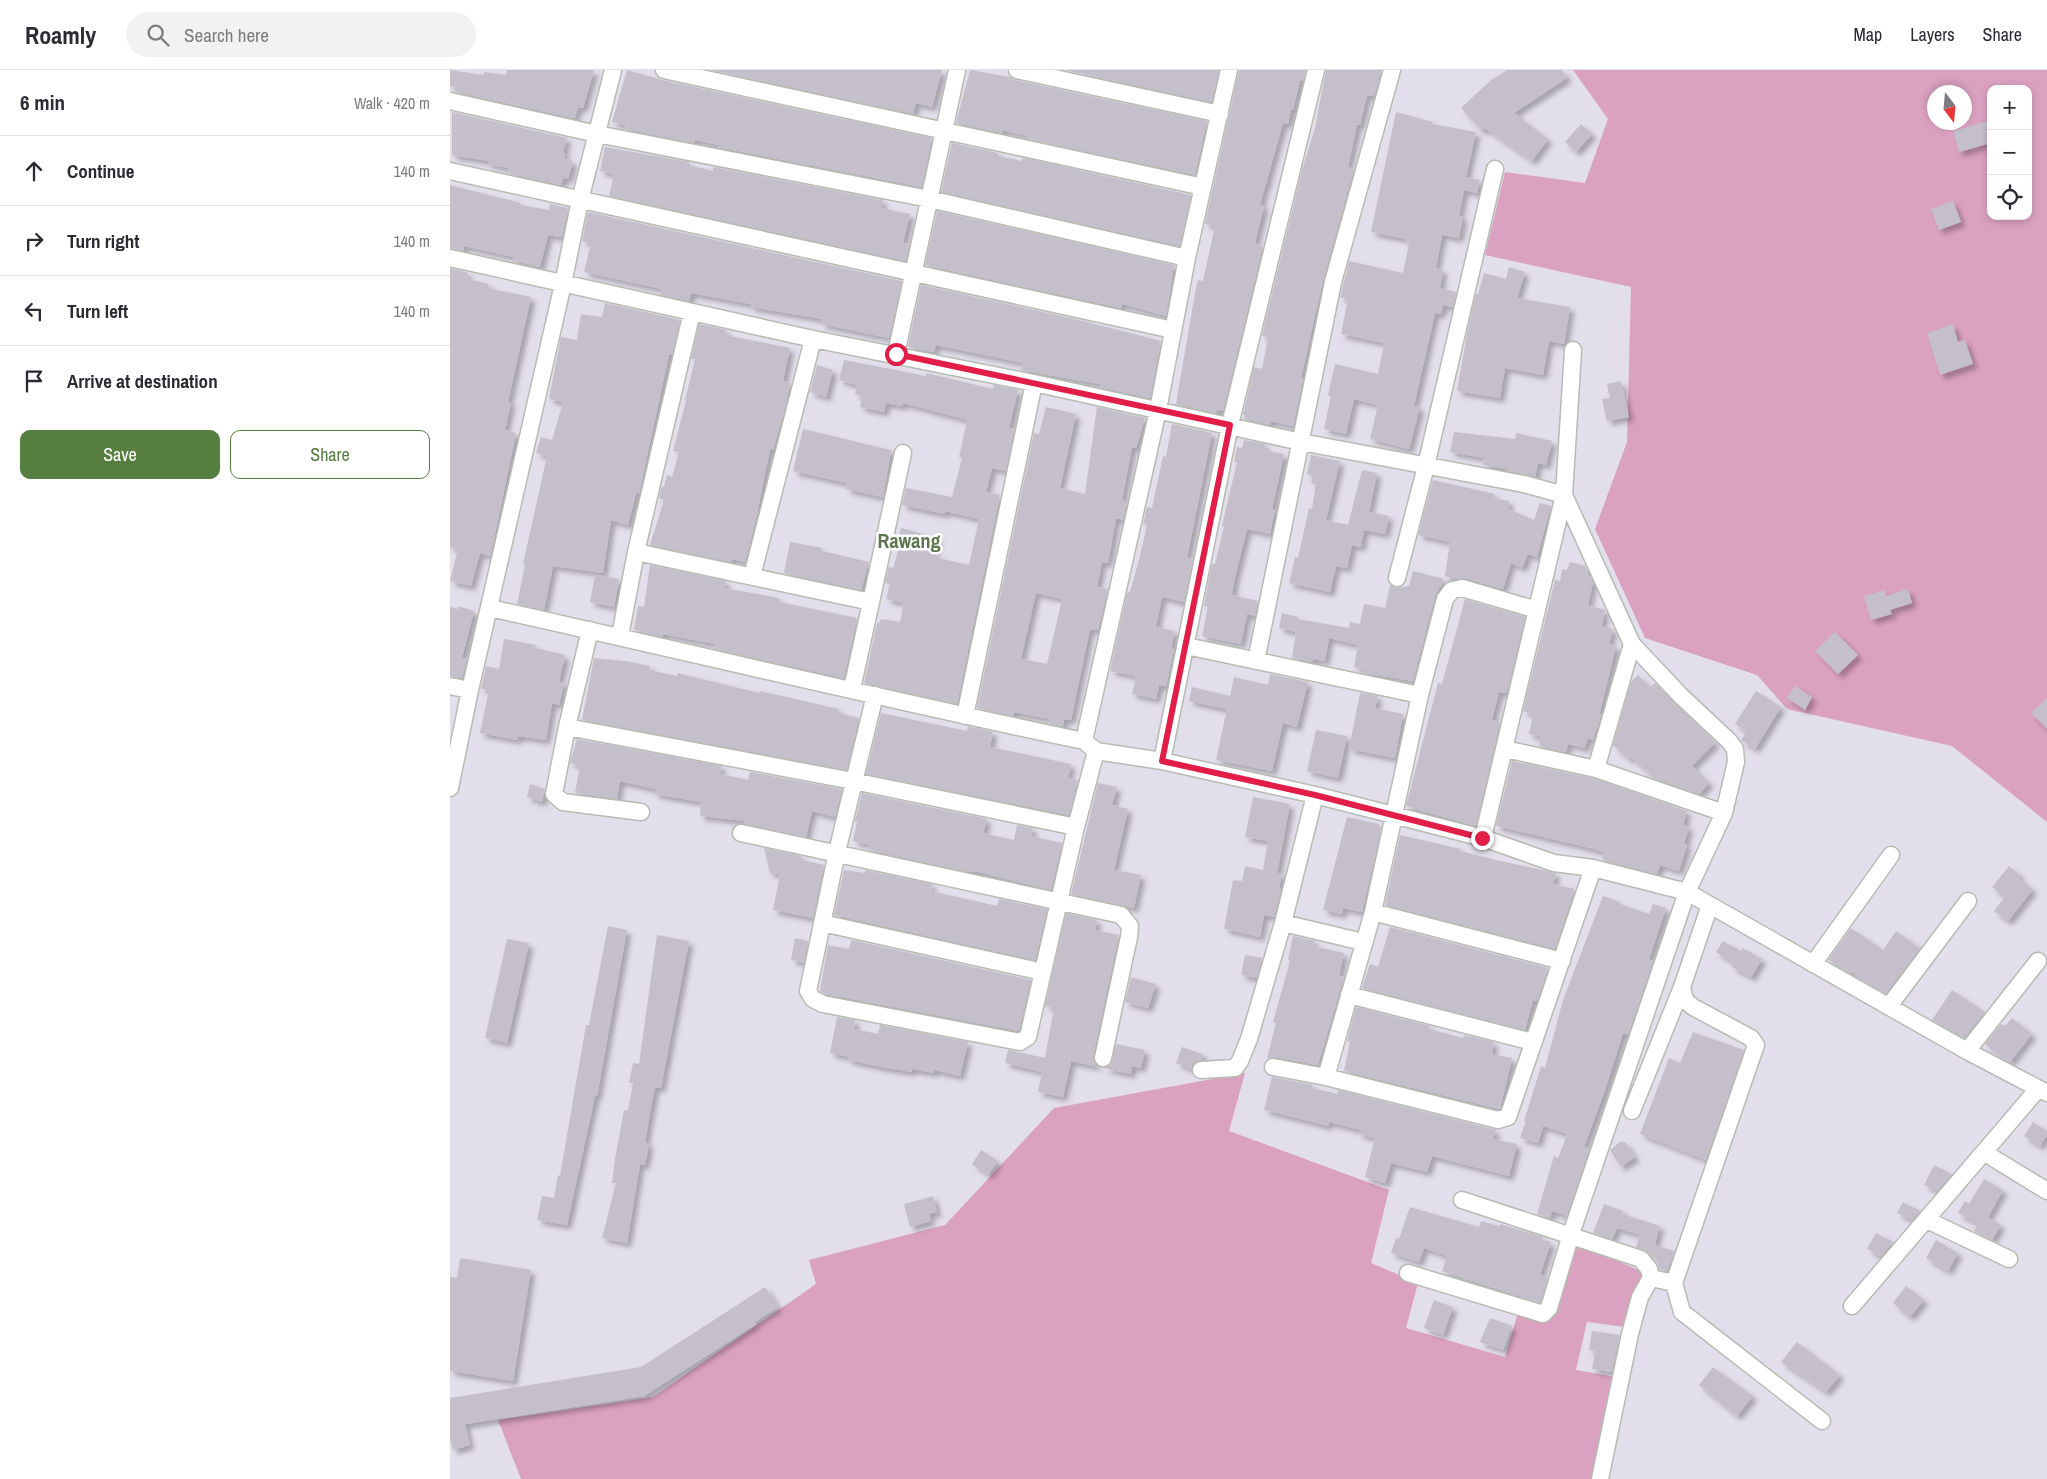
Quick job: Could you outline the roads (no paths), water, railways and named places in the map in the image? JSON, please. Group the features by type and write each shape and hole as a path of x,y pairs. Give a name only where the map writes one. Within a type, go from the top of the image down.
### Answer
{"street":[{"path":"450,788 470,690 563,284 580,200 613,70"},
{"path":"664,70 1203,187"},
{"path":"896,354 957,70"},
{"path":"1017,70 1220,114"},
{"path":"875,695 853,781 808,990 813,999 823,1004 1020,1042 1028,1037 1076,828 1090,746 1187,258 1229,70"},
{"path":"1162,761 1230,425 1316,70"},
{"path":"1256,661 1333,282 1392,70"},
{"path":"450,102 597,134 929,200 1187,258"},
{"path":"1397,578 1426,466 1495,169"},
{"path":"450,171 1173,330"},
{"path":"450,258 813,339 1034,383 1301,442 1524,484 1564,495"},
{"path":"620,636 636,552 692,312"},
{"path":"752,576 813,339"},
{"path":"1482,838 1505,749 1564,495 1573,350"},
{"path":"965,716 1034,383"},
{"path":"852,689 903,453"},
{"path":"1408,1274 1543,1314 1549,1308 1571,1234 1687,892 1724,813 1736,762 1734,749 1632,644 1564,495"},
{"path":"636,552 871,602"},
{"path":"1326,1078 1373,912 1420,695 1440,611 1445,599 1452,590 1462,588 1537,610"},
{"path":"490,608 852,689 1090,746 1315,795 1482,838 1554,863 1593,868 1687,892 1967,1051 2042,1091 1985,1153 1852,1306"},
{"path":"590,630 554,788 558,799 641,812"},
{"path":"1596,769 1632,644"},
{"path":"1186,646 1420,695"},
{"path":"450,686 470,690"},
{"path":"567,727 853,781 1076,828"},
{"path":"1505,749 1596,769 1724,813"},
{"path":"1201,1070 1235,1068 1249,1039 1283,923 1315,795"},
{"path":"741,833 837,852 1121,915 1130,926 1103,1058"},
{"path":"1813,964 1892,855"},
{"path":"1273,1067 1498,1120 1508,1117 1593,868"},
{"path":"1889,1006 1968,901"},
{"path":"1632,1111 1682,986 1710,905"},
{"path":"1373,912 1562,961"},
{"path":"822,923 1043,972"},
{"path":"1283,923 1363,942"},
{"path":"1967,1051 2038,961"},
{"path":"1682,986 1685,1000 1693,1007 1751,1038 1756,1044 1674,1283 1682,1312 1822,1421"},
{"path":"1349,995 1533,1042"},
{"path":"1985,1153 2047,1191"},
{"path":"1462,1200 1571,1234 1641,1259 1649,1269 1651,1278 1640,1297 1630,1334 1600,1479"},
{"path":"1927,1220 2009,1259"},
{"path":"1651,1278 1674,1283"}],"district":[{"name":"Rawang","path":"909,540"}]}
